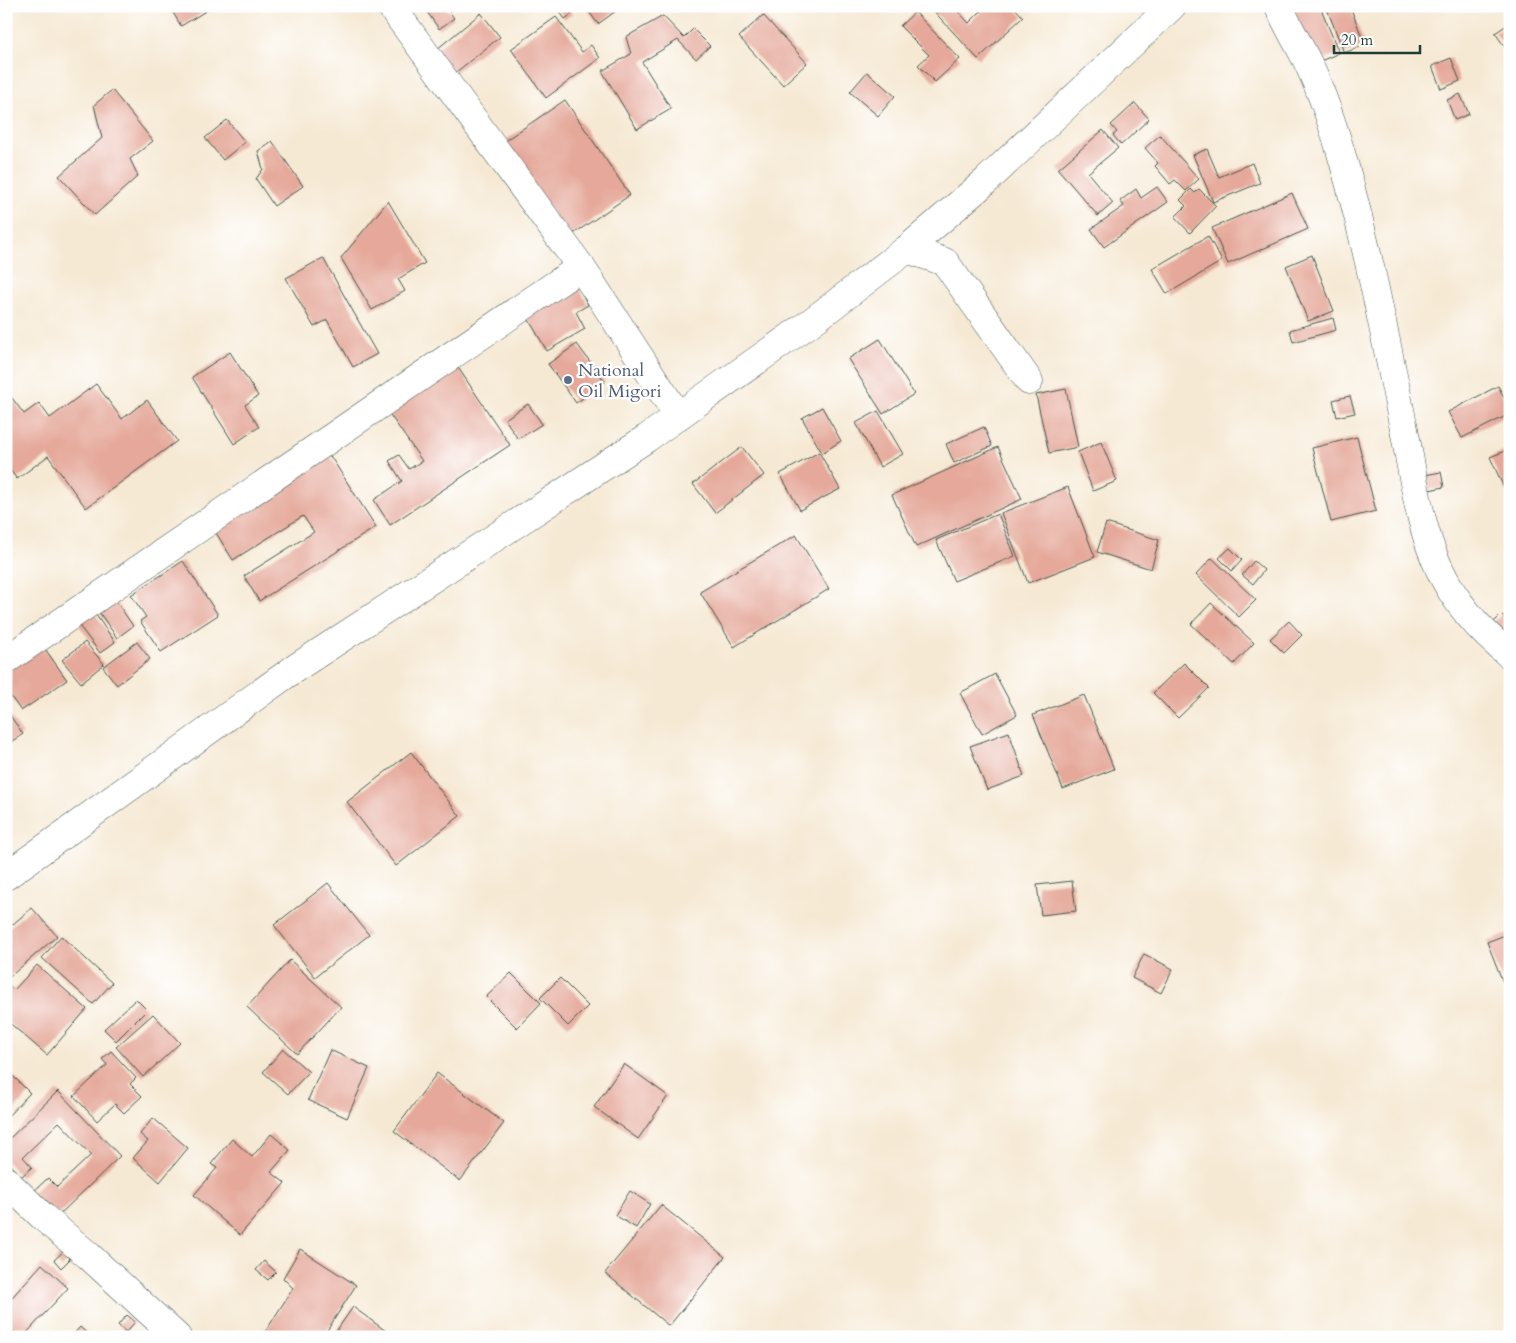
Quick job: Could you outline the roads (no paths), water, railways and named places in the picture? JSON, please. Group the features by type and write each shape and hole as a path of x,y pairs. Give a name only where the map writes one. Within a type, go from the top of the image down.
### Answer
{"main road":[{"path":"6,876 291,671 678,416 810,323 907,249 986,181 1172,6"},
{"path":"1278,6 1308,62 1325,100 1345,167 1371,274 1423,521 1438,567 1454,596 1472,620 1510,656"},
{"path":"393,9 581,267 678,416"},
{"path":"907,249 945,262 1029,381"},
{"path":"6,660 581,267"},
{"path":"6,1181 43,1217 178,1337"}],"place":[{"name":"National Oil Migori","path":"568,380"}]}
